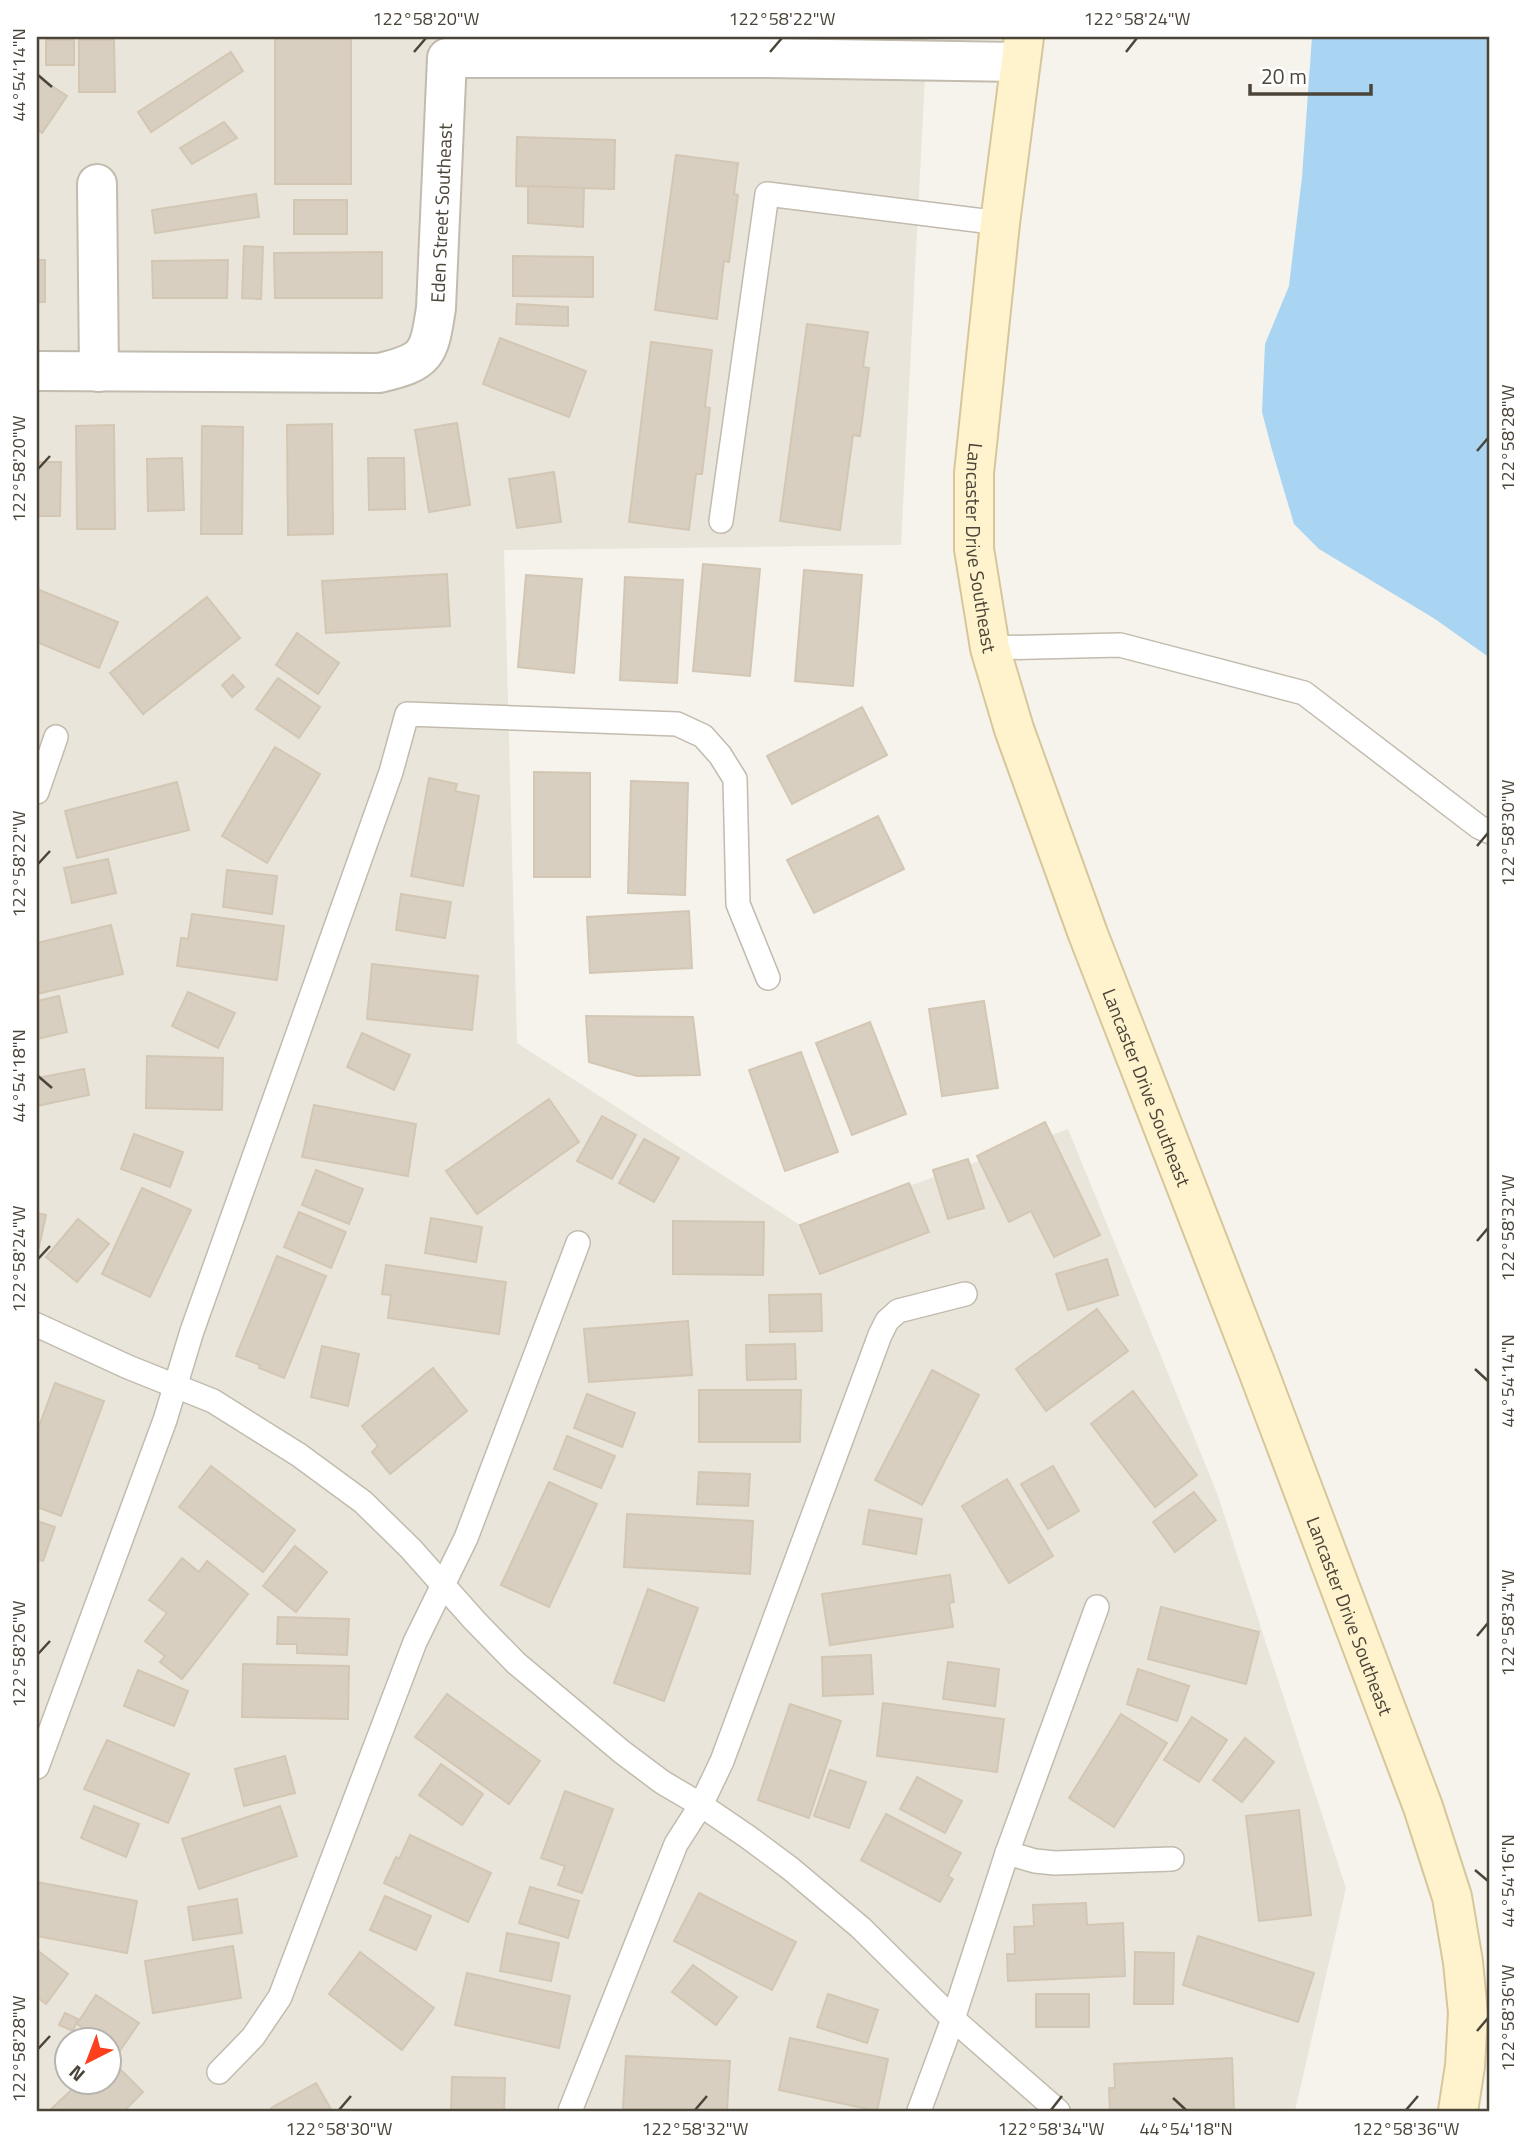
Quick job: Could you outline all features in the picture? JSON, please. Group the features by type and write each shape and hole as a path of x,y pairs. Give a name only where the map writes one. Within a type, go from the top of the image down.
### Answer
{"main road":[{"name":"Lancaster Drive Southeast","path":"1022,49 1000,223 974,484 974,550 990,648 1014,729 1088,934 1423,1807 1452,1897 1463,1962 1479,2011 1465,2066 1458,2111"}],"street":[{"name":"Eden Street Southeast","path":"37,371 379,373 404,367 422,358 432,338 436,308 446,47 1022,49"},
{"path":"97,184 99,372"}],"lane":[{"path":"721,521 767,194 1000,223"},
{"path":"990,648 1120,645 1304,693 1479,827 1490,832"},
{"path":"37,1767 165,1420 196,1318 391,772 407,714 677,724 703,736 720,755 735,779 738,904 768,978"},
{"path":"37,792 56,737"},
{"path":"219,2072 253,2037 280,1997 415,1642 466,1538 578,1243"},
{"path":"570,2111 676,1844 702,1805 727,1748 880,1335 887,1321 898,1311 965,1294"},
{"path":"37,1325 128,1367 214,1401 310,1463 363,1502 411,1549 516,1663 662,1782 702,1805 791,1869 841,1911 953,2019 1058,2111"},
{"path":"919,2111 953,2019 1007,1853 1097,1607"},
{"path":"1007,1853 1055,1864 1172,1859"}],"shaded area":[{"path":"37,37 927,37 901,545 504,550 517,1043 800,1225 1068,1129 1217,1493 1346,1888 1295,2111 37,2111"}],"water":[{"path":"1312,37 1490,37 1490,658 1435,619 1319,549 1294,524 1272,450 1262,412 1265,344 1289,286 1302,177"}],"building":[{"path":"275,37 351,37 351,184 275,184"},
{"path":"46,40 74,40 74,65 46,65"},
{"path":"79,40 114,40 115,92 79,92"},
{"path":"231,52 243,71 151,132 138,112"},
{"path":"37,76 67,96 42,133 37,129"},
{"path":"224,122 237,138 192,164 180,148"},
{"path":"517,137 615,140 614,189 516,186"},
{"path":"676,155 738,163 734,194 738,195 729,262 724,261 717,319 655,310"},
{"path":"528,186 584,188 583,227 528,223"},
{"path":"256,194 259,217 155,233 152,210"},
{"path":"294,200 347,200 347,234 294,234"},
{"path":"244,246 263,247 261,299 242,298"},
{"path":"382,252 382,298 275,298 274,253"},
{"path":"513,256 593,257 593,297 513,296"},
{"path":"37,260 45,260 45,302 37,302"},
{"path":"228,260 227,298 153,298 152,261"},
{"path":"517,304 568,307 568,326 516,324"},
{"path":"807,324 868,332 863,367 869,368 860,436 853,435 840,530 780,521"},
{"path":"500,338 586,371 569,417 483,384"},
{"path":"651,342 712,350 705,407 710,408 702,474 696,474 689,530 629,522"},
{"path":"457,423 470,505 429,512 415,430"},
{"path":"332,424 333,534 288,535 287,425"},
{"path":"114,425 115,529 77,529 76,426"},
{"path":"202,426 243,427 242,534 201,534"},
{"path":"182,458 184,510 148,511 147,459"},
{"path":"368,458 404,458 405,509 369,510"},
{"path":"37,462 61,462 60,516 37,516"},
{"path":"554,472 561,522 517,528 509,479"},
{"path":"703,564 760,569 750,676 693,671"},
{"path":"804,570 862,575 853,686 795,681"},
{"path":"447,574 450,626 326,633 322,581"},
{"path":"526,575 582,579 574,673 518,667"},
{"path":"625,577 683,580 677,683 620,680"},
{"path":"37,589 118,622 99,668 37,642"},
{"path":"207,597 240,638 143,714 110,673"},
{"path":"297,633 339,663 318,694 276,665"},
{"path":"233,675 244,687 232,697 222,685"},
{"path":"278,678 320,707 299,738 256,709"},
{"path":"862,707 887,755 792,804 767,756"},
{"path":"275,747 320,774 267,863 222,836"},
{"path":"534,772 590,773 590,877 534,877"},
{"path":"429,778 457,784 455,791 479,796 463,886 411,876"},
{"path":"631,781 688,783 685,895 628,893"},
{"path":"177,782 189,830 77,858 65,811"},
{"path":"878,816 904,869 814,913 787,860"},
{"path":"108,859 116,893 72,903 64,868"},
{"path":"227,870 277,876 272,914 223,907"},
{"path":"401,894 451,902 445,938 396,930"},
{"path":"689,911 692,968 590,973 587,917"},
{"path":"192,914 284,926 277,980 177,966 181,938 188,939"},
{"path":"111,925 123,974 37,994 37,943"},
{"path":"372,964 478,976 472,1030 367,1019"},
{"path":"188,992 235,1013 218,1048 172,1026"},
{"path":"59,996 67,1032 37,1039 37,1001"},
{"path":"984,1001 998,1088 942,1096 929,1009"},
{"path":"586,1016 693,1017 700,1075 637,1076 589,1062"},
{"path":"870,1022 906,1114 852,1135 816,1043"},
{"path":"362,1033 410,1055 394,1090 347,1067"},
{"path":"801,1052 838,1152 785,1171 749,1070"},
{"path":"147,1056 223,1058 222,1110 146,1108"},
{"path":"84,1069 89,1095 37,1106 37,1078"},
{"path":"549,1099 579,1142 477,1214 446,1171"},
{"path":"314,1105 416,1124 408,1176 302,1157"},
{"path":"602,1116 636,1135 612,1179 577,1161"},
{"path":"1045,1122 1100,1235 1054,1257 1031,1211 1009,1222 977,1156"},
{"path":"134,1134 183,1152 170,1187 121,1169"},
{"path":"644,1139 679,1158 654,1202 619,1183"},
{"path":"968,1159 984,1208 948,1219 933,1170"},
{"path":"316,1170 363,1189 349,1224 302,1205"},
{"path":"909,1183 929,1232 820,1274 800,1225"},
{"path":"142,1188 191,1210 150,1297 102,1274"},
{"path":"299,1212 346,1232 331,1268 284,1247"},
{"path":"37,1213 46,1215 37,1256"},
{"path":"431,1218 482,1227 476,1262 425,1253"},
{"path":"78,1219 109,1244 77,1282 46,1257"},
{"path":"673,1221 764,1222 763,1275 673,1274"},
{"path":"277,1256 326,1276 284,1378 236,1356"},
{"path":"1107,1259 1118,1295 1068,1310 1056,1274"},
{"path":"386,1265 506,1282 499,1334 388,1318 391,1295 382,1294"},
{"path":"821,1294 822,1331 770,1332 769,1295"},
{"path":"1097,1309 1128,1351 1046,1411 1016,1369"},
{"path":"688,1321 692,1375 589,1382 584,1329"},
{"path":"795,1344 796,1379 747,1380 746,1345"},
{"path":"322,1346 359,1354 348,1406 311,1397"},
{"path":"433,1368 467,1411 390,1474 372,1452 378,1446 362,1426"},
{"path":"932,1370 979,1395 922,1505 875,1480"},
{"path":"55,1383 104,1401 61,1516 37,1507 37,1432"},
{"path":"699,1390 801,1390 800,1442 699,1442"},
{"path":"1133,1391 1197,1475 1155,1507 1091,1424"},
{"path":"587,1394 635,1413 622,1447 574,1428"},
{"path":"567,1436 615,1456 601,1488 554,1469"},
{"path":"211,1466 295,1530 263,1572 179,1507"},
{"path":"1053,1466 1079,1511 1048,1529 1021,1484"},
{"path":"699,1472 750,1474 748,1506 697,1504"},
{"path":"1007,1479 1053,1556 1009,1583 962,1506"},
{"path":"549,1482 597,1504 549,1607 501,1585"},
{"path":"1194,1492 1216,1520 1175,1552 1153,1522"},
{"path":"869,1510 922,1519 916,1554 863,1544"},
{"path":"627,1514 753,1521 750,1574 624,1567"},
{"path":"37,1521 55,1527 43,1561 37,1559"},
{"path":"295,1546 327,1572 296,1612 263,1586"},
{"path":"182,1558 199,1572 207,1561 248,1594 182,1679 160,1662 165,1656 145,1641 167,1613 149,1600"},
{"path":"950,1575 954,1602 949,1603 953,1627 830,1645 822,1594"},
{"path":"648,1589 698,1608 664,1701 614,1683"},
{"path":"1161,1607 1259,1632 1246,1684 1148,1659"},
{"path":"278,1617 349,1619 347,1655 297,1653 297,1644 277,1644"},
{"path":"871,1655 873,1694 823,1696 822,1657"},
{"path":"948,1662 999,1669 995,1706 943,1699"},
{"path":"243,1664 349,1666 348,1719 242,1717"},
{"path":"1138,1669 1189,1686 1177,1721 1127,1704"},
{"path":"138,1670 188,1691 174,1726 124,1706"},
{"path":"447,1694 540,1761 509,1804 415,1737"},
{"path":"883,1703 1004,1719 997,1772 877,1756"},
{"path":"790,1704 841,1721 809,1818 758,1800"},
{"path":"1121,1714 1167,1743 1114,1827 1069,1798"},
{"path":"1192,1717 1227,1740 1199,1782 1164,1760"},
{"path":"1245,1738 1274,1762 1242,1802 1213,1780"},
{"path":"107,1740 189,1774 168,1823 84,1789"},
{"path":"285,1756 295,1793 244,1806 235,1769"},
{"path":"441,1764 483,1794 462,1825 419,1795"},
{"path":"830,1770 866,1782 849,1828 814,1816"},
{"path":"917,1777 962,1801 945,1833 900,1809"},
{"path":"565,1791 613,1809 582,1893 558,1885 565,1866 541,1858"},
{"path":"94,1806 139,1824 126,1857 81,1838"},
{"path":"280,1806 297,1856 199,1889 182,1839"},
{"path":"1299,1810 1311,1915 1259,1921 1246,1816"},
{"path":"886,1814 961,1853 948,1876 953,1879 940,1902 861,1860"},
{"path":"410,1835 491,1873 468,1922 384,1883"},
{"path":"37,1882 137,1901 127,1953 37,1936"},
{"path":"530,1887 579,1901 568,1938 519,1923"},
{"path":"699,1893 796,1942 772,1990 674,1941"},
{"path":"385,1896 431,1916 416,1950 370,1930"},
{"path":"237,1899 242,1933 193,1940 188,1907"},
{"path":"1086,1903 1087,1925 1123,1923 1125,1976 1008,1981 1007,1954 1015,1954 1014,1927 1034,1926 1033,1905"},
{"path":"507,1933 559,1943 551,1981 500,1971"},
{"path":"1198,1936 1314,1973 1298,2022 1183,1985"},
{"path":"233,1946 241,1998 153,2013 145,1961"},
{"path":"37,1950 68,1974 46,2004 37,1997"},
{"path":"360,1952 434,2008 402,2050 329,1994"},
{"path":"1135,1952 1174,1953 1173,2004 1134,2004"},
{"path":"693,1965 737,1997 716,2025 672,1992"},
{"path":"467,1973 570,1996 559,2048 455,2025"},
{"path":"828,1994 878,2010 867,2043 817,2027"},
{"path":"1036,1994 1089,1994 1089,2027 1036,2027"},
{"path":"96,1995 139,2023 122,2048 122,2025 77,2024"},
{"path":"65,2013 78,2019 76,2025 59,2025"},
{"path":"790,2038 888,2059 877,2111 779,2090"},
{"path":"626,2056 730,2061 727,2111 623,2109"},
{"path":"1232,2058 1234,2111 1110,2111 1109,2088 1115,2088 1114,2064"},
{"path":"122,2071 143,2092 124,2111 49,2111 65,2096 122,2096"},
{"path":"452,2077 505,2078 504,2111 451,2111"},
{"path":"316,2083 332,2111 273,2111 271,2108"}]}
